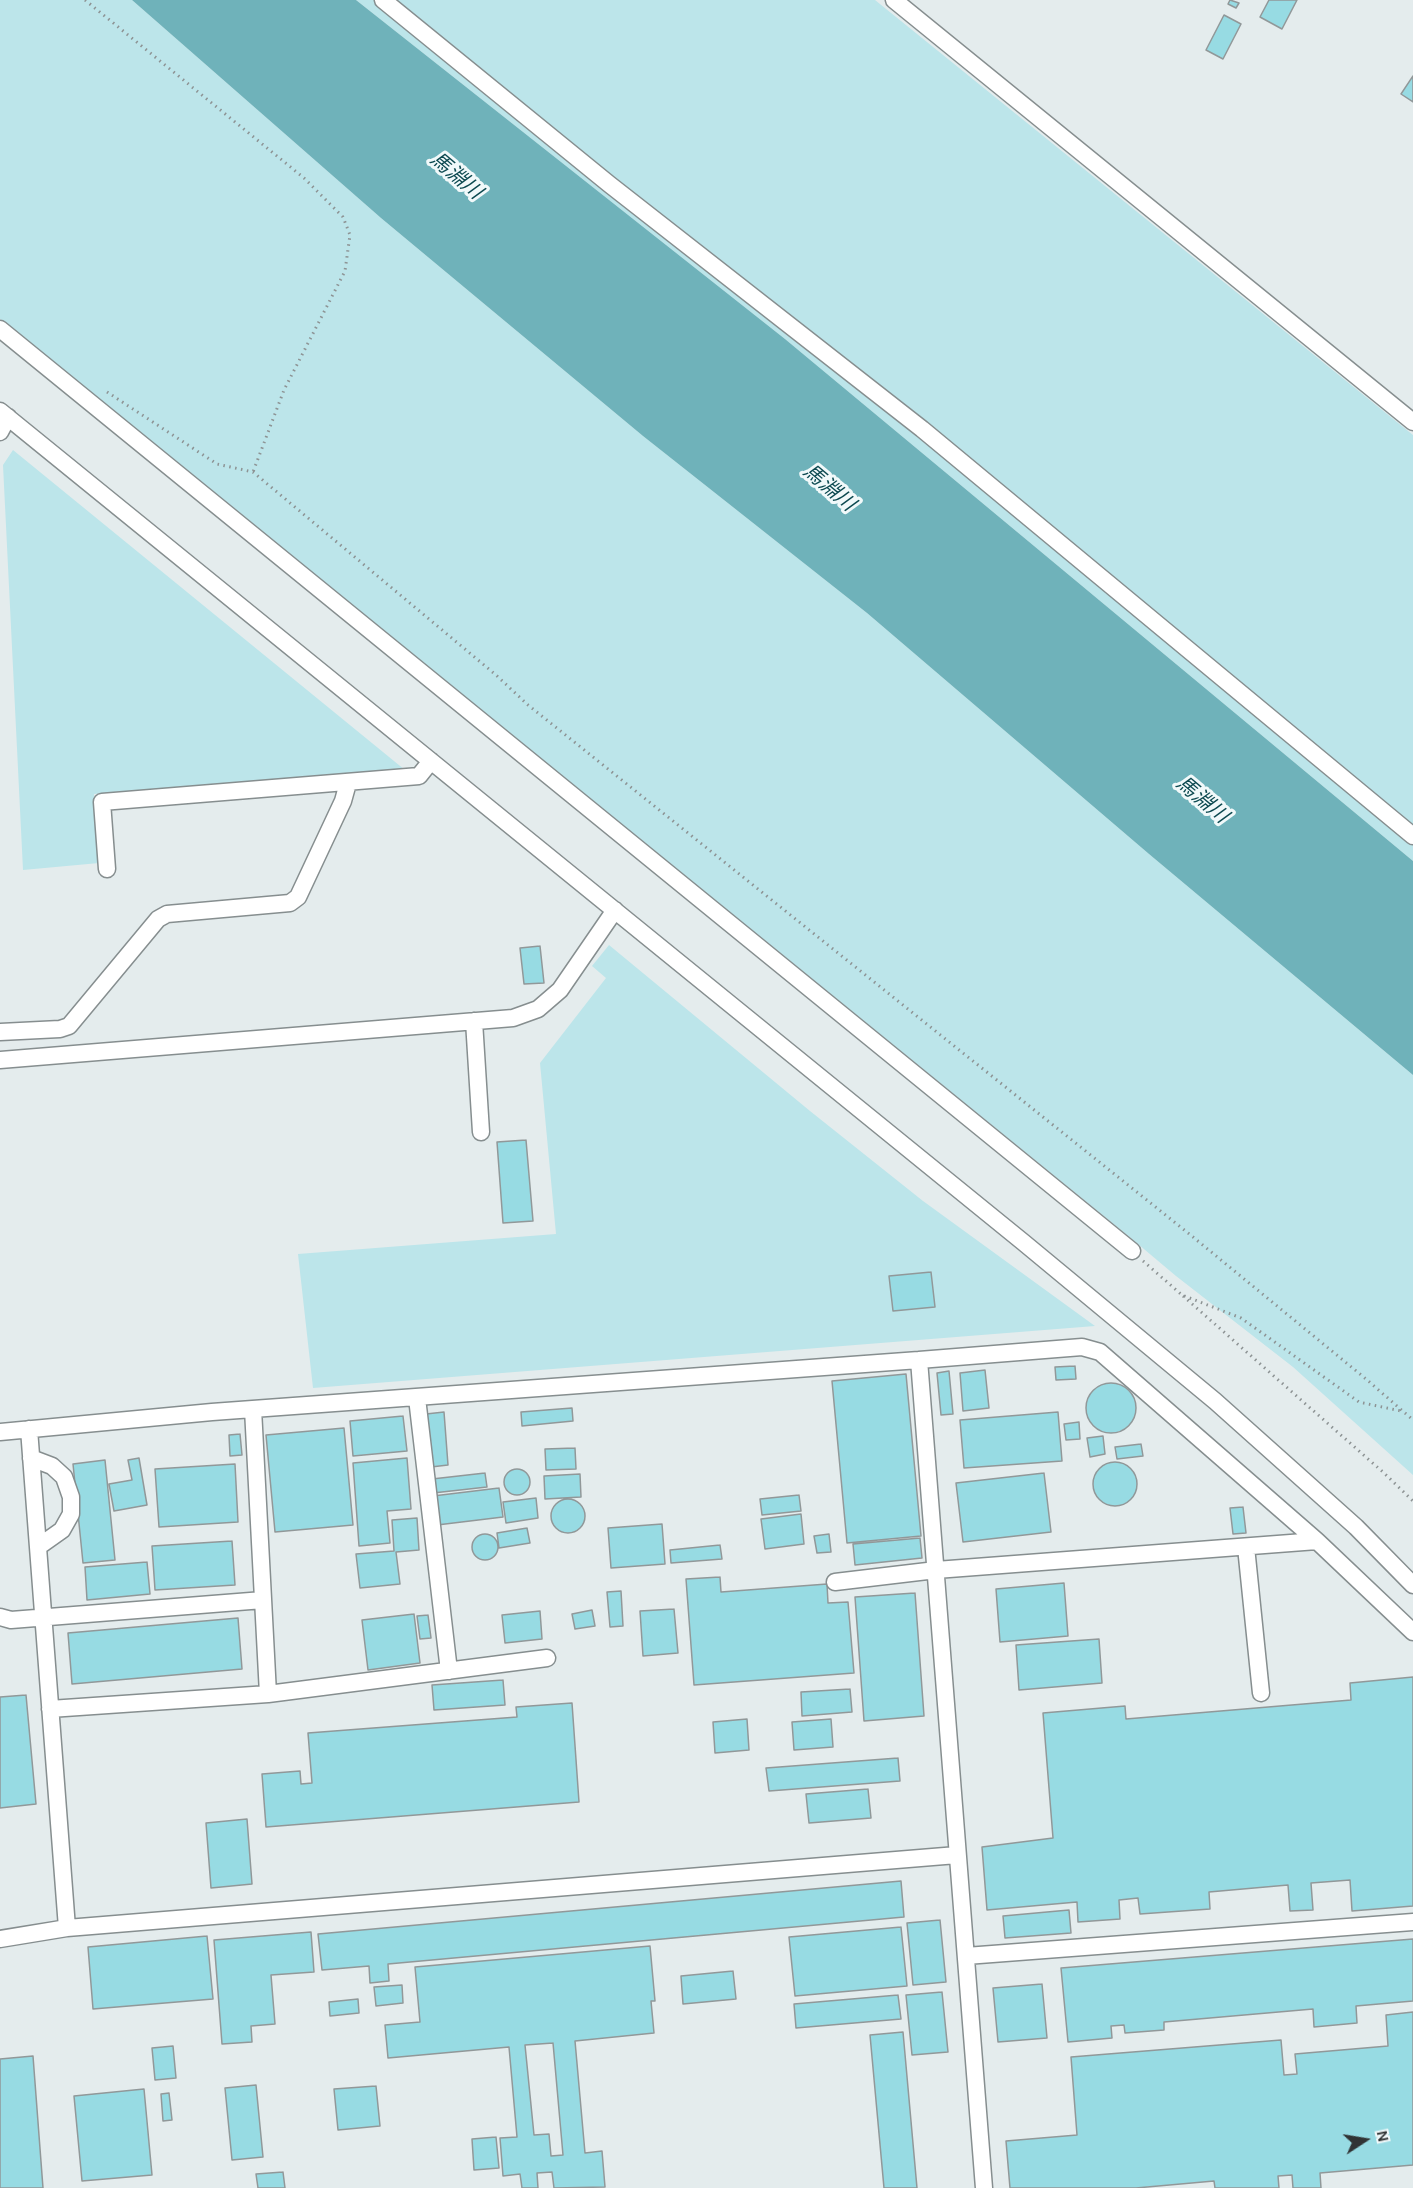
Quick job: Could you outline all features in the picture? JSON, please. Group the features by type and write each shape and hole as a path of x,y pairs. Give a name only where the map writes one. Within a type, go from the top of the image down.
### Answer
{"street":[{"path":"383,0 618,191 922,429 1413,836"},
{"path":"894,0 1413,422"},
{"path":"0,329 1132,1251"},
{"path":"3,420 432,761 1215,1401 1356,1527 1413,1585"},
{"path":"107,869 102,802 419,776 432,761"},
{"path":"0,1032 60,1029 69,1026 158,919 167,914 290,903 298,897 343,801 348,783"},
{"path":"0,1060 513,1018 538,1009 560,990 615,910"},
{"path":"474,1022 482,1132"},
{"path":"0,1432 253,1409 1082,1347 1100,1352 1317,1541 1413,1632"},
{"path":"919,1360 984,2188"},
{"path":"417,1398 449,1671"},
{"path":"253,1409 268,1694"},
{"path":"29,1429 67,1928"},
{"path":"32,1458 52,1466 64,1477 71,1497 71,1514 62,1530 38,1547"},
{"path":"835,1582 936,1570 1317,1541"},
{"path":"1246,1547 1261,1693"},
{"path":"0,1617 11,1620 263,1600"},
{"path":"50,1709 268,1694 547,1658"},
{"path":"0,1939 67,1928 957,1855"},
{"path":"966,1956 1413,1922"}],"path":[{"path":"85,0 304,178 343,216 350,235 345,271 284,390 253,472"},
{"path":"101,388 217,464 253,472 528,705 1193,1237 1413,1420"},
{"path":"1132,1251 1384,1473 1413,1502"},
{"path":"1182,1295 1241,1318 1359,1402 1402,1411"}],"shaded area":[{"path":"0,0 132,0 381,218 643,436 867,613 1149,854 1413,1075 1413,1475 1293,1367 1176,1276 0,319"},
{"path":"356,0 875,0 1413,435 1413,861 785,339"},
{"path":"13,450 405,770 94,794 99,863 23,870 3,465"},
{"path":"609,945 923,1201 1095,1326 313,1388 298,1254 556,1234 540,1063 606,978 592,966"}],"water":[{"name":"馬淵川","path":"132,0 356,0 785,339 1413,861 1413,1075 1149,854 867,613 643,436 381,218"}],"building":[{"path":"1230,0 1239,3 1236,8 1228,4"},
{"path":"1269,0 1297,0 1282,29 1260,17"},
{"path":"1224,15 1241,24 1223,59 1206,50"},
{"path":"1413,76 1413,102 1401,94"},
{"path":"540,946 544,983 524,984 520,948"},
{"path":"526,1140 533,1221 503,1223 497,1142"},
{"path":"931,1272 935,1307 893,1311 889,1276"},
{"path":"1075,1366 1076,1379 1056,1380 1055,1367"},
{"path":"985,1370 989,1408 963,1411 960,1373"},
{"path":"949,1371 953,1414 941,1415 937,1373"},
{"path":"906,1374 921,1536 847,1543 832,1381"},
{"path":"1106,1383 1116,1383 1129,1390 1136,1403 1136,1413 1129,1426 1116,1433 1106,1433 1097,1429 1090,1422 1086,1413 1086,1403 1090,1394 1097,1387"},
{"path":"572,1408 573,1421 522,1426 521,1412"},
{"path":"444,1412 448,1465 431,1467 426,1414"},
{"path":"1058,1412 1062,1461 964,1468 960,1420"},
{"path":"403,1416 407,1451 353,1456 350,1421"},
{"path":"1079,1422 1080,1439 1066,1440 1064,1424"},
{"path":"344,1428 353,1525 275,1532 266,1435"},
{"path":"240,1434 242,1455 230,1456 229,1435"},
{"path":"1103,1436 1105,1454 1090,1457 1087,1438"},
{"path":"1141,1444 1143,1456 1117,1459 1115,1447"},
{"path":"575,1448 576,1469 546,1470 545,1449"},
{"path":"139,1458 147,1505 114,1511 109,1484 132,1480 128,1460"},
{"path":"407,1458 411,1509 387,1511 390,1543 359,1546 353,1463"},
{"path":"105,1460 115,1560 83,1563 73,1464"},
{"path":"1115,1462 1131,1468 1137,1484 1131,1500 1115,1506 1099,1500 1093,1484 1099,1468"},
{"path":"235,1464 238,1522 159,1527 155,1469"},
{"path":"517,1469 526,1473 530,1482 526,1491 517,1495 508,1491 504,1482 508,1473"},
{"path":"485,1473 487,1487 433,1493 432,1479"},
{"path":"1044,1473 1051,1532 963,1542 956,1483"},
{"path":"580,1474 581,1497 545,1499 544,1476"},
{"path":"499,1488 503,1517 437,1525 433,1496"},
{"path":"799,1495 801,1511 762,1515 760,1499"},
{"path":"536,1498 538,1518 506,1523 503,1502"},
{"path":"568,1499 580,1504 585,1516 580,1528 568,1533 556,1528 551,1516 556,1504"},
{"path":"1243,1507 1246,1533 1233,1534 1230,1508"},
{"path":"801,1514 804,1544 765,1549 761,1519"},
{"path":"417,1518 419,1550 396,1552 400,1584 360,1588 356,1554 394,1551 392,1520"},
{"path":"662,1524 665,1564 611,1568 608,1528"},
{"path":"527,1528 530,1543 499,1548 497,1533"},
{"path":"485,1534 494,1538 498,1547 494,1556 485,1560 476,1556 472,1547 476,1538"},
{"path":"829,1534 831,1552 817,1553 814,1536"},
{"path":"920,1538 922,1558 855,1565 853,1544"},
{"path":"232,1541 235,1585 155,1590 152,1546"},
{"path":"720,1545 722,1559 671,1563 670,1550"},
{"path":"147,1562 150,1594 87,1600 85,1567"},
{"path":"720,1577 721,1592 827,1584 828,1603 848,1602 854,1673 694,1685 686,1579"},
{"path":"1064,1583 1068,1636 1000,1642 996,1589"},
{"path":"621,1591 623,1626 610,1627 607,1592"},
{"path":"915,1593 924,1716 864,1721 855,1597"},
{"path":"674,1609 678,1653 643,1656 640,1611"},
{"path":"592,1610 595,1626 575,1629 572,1614"},
{"path":"540,1611 542,1639 505,1643 502,1615"},
{"path":"414,1614 420,1663 368,1670 362,1620"},
{"path":"428,1615 431,1638 420,1639 417,1616"},
{"path":"238,1618 242,1669 72,1684 68,1633"},
{"path":"1099,1639 1102,1683 1019,1690 1016,1645"},
{"path":"1413,1677 1413,1906 1352,1911 1350,1880 1311,1883 1313,1910 1290,1911 1288,1885 1209,1892 1210,1909 1140,1914 1138,1898 1119,1900 1120,1919 1078,1922 1077,1902 987,1910 982,1847 1053,1838 1043,1713 1125,1706 1126,1719 1351,1700 1350,1683"},
{"path":"503,1680 505,1705 434,1710 432,1685"},
{"path":"850,1689 852,1712 802,1716 801,1692"},
{"path":"26,1695 36,1804 0,1808 0,1697"},
{"path":"572,1703 579,1802 266,1827 262,1774 300,1771 301,1784 312,1783 308,1733 517,1717 516,1707"},
{"path":"747,1719 749,1750 715,1753 713,1722"},
{"path":"831,1719 833,1747 794,1750 792,1722"},
{"path":"898,1758 900,1781 769,1791 766,1768"},
{"path":"868,1789 871,1818 809,1823 806,1794"},
{"path":"247,1819 252,1884 211,1888 206,1823"},
{"path":"901,1881 904,1917 388,1964 389,1981 370,1983 369,1966 322,1970 318,1934"},
{"path":"1069,1910 1071,1933 1005,1938 1003,1916"},
{"path":"940,1920 946,1982 913,1985 907,1923"},
{"path":"901,1927 907,1986 795,1996 789,1937"},
{"path":"311,1932 314,1972 271,1975 275,2024 251,2026 252,2042 222,2044 214,1940"},
{"path":"207,1936 213,1999 93,2009 88,1947"},
{"path":"1413,1939 1413,2001 1356,2006 1357,2023 1314,2027 1313,2009 1164,2022 1164,2030 1125,2033 1124,2025 1111,2026 1112,2038 1068,2042 1061,1968"},
{"path":"650,1946 655,2001 651,2001 654,2033 575,2041 585,2153 602,2151 605,2187 554,2188 552,2172 537,2173 538,2188 522,2188 520,2174 503,2176 500,2138 517,2137 509,2047 388,2058 385,2025 420,2022 415,1967","holes":["553,2043 563,2155 551,2156 549,2134 534,2135 525,2045"]},
{"path":"733,1971 736,1999 683,2004 681,1976"},
{"path":"1042,1984 1047,2038 998,2042 993,1988"},
{"path":"402,1985 403,2003 376,2006 374,1987"},
{"path":"942,1992 948,2052 912,2055 906,1995"},
{"path":"898,1995 901,2019 796,2028 794,2004"},
{"path":"358,1999 359,2013 330,2016 329,2002"},
{"path":"1413,2012 1413,2165 1320,2173 1321,2188 1293,2188 1292,2175 1278,2176 1279,2188 1215,2188 1214,2181 1136,2188 1010,2188 1006,2141 1077,2135 1071,2057 1281,2040 1284,2075 1297,2074 1295,2054 1388,2046 1386,2015"},
{"path":"903,2032 917,2188 884,2188 870,2035"},
{"path":"173,2046 176,2078 155,2080 152,2048"},
{"path":"33,2056 43,2188 0,2188 0,2059"},
{"path":"256,2085 263,2157 232,2160 225,2088"},
{"path":"376,2086 380,2126 338,2130 334,2089"},
{"path":"144,2089 152,2175 82,2181 74,2096"},
{"path":"169,2093 172,2120 163,2121 161,2094"},
{"path":"496,2137 499,2168 474,2170 472,2139"},
{"path":"283,2172 285,2188 258,2188 256,2174"}]}
